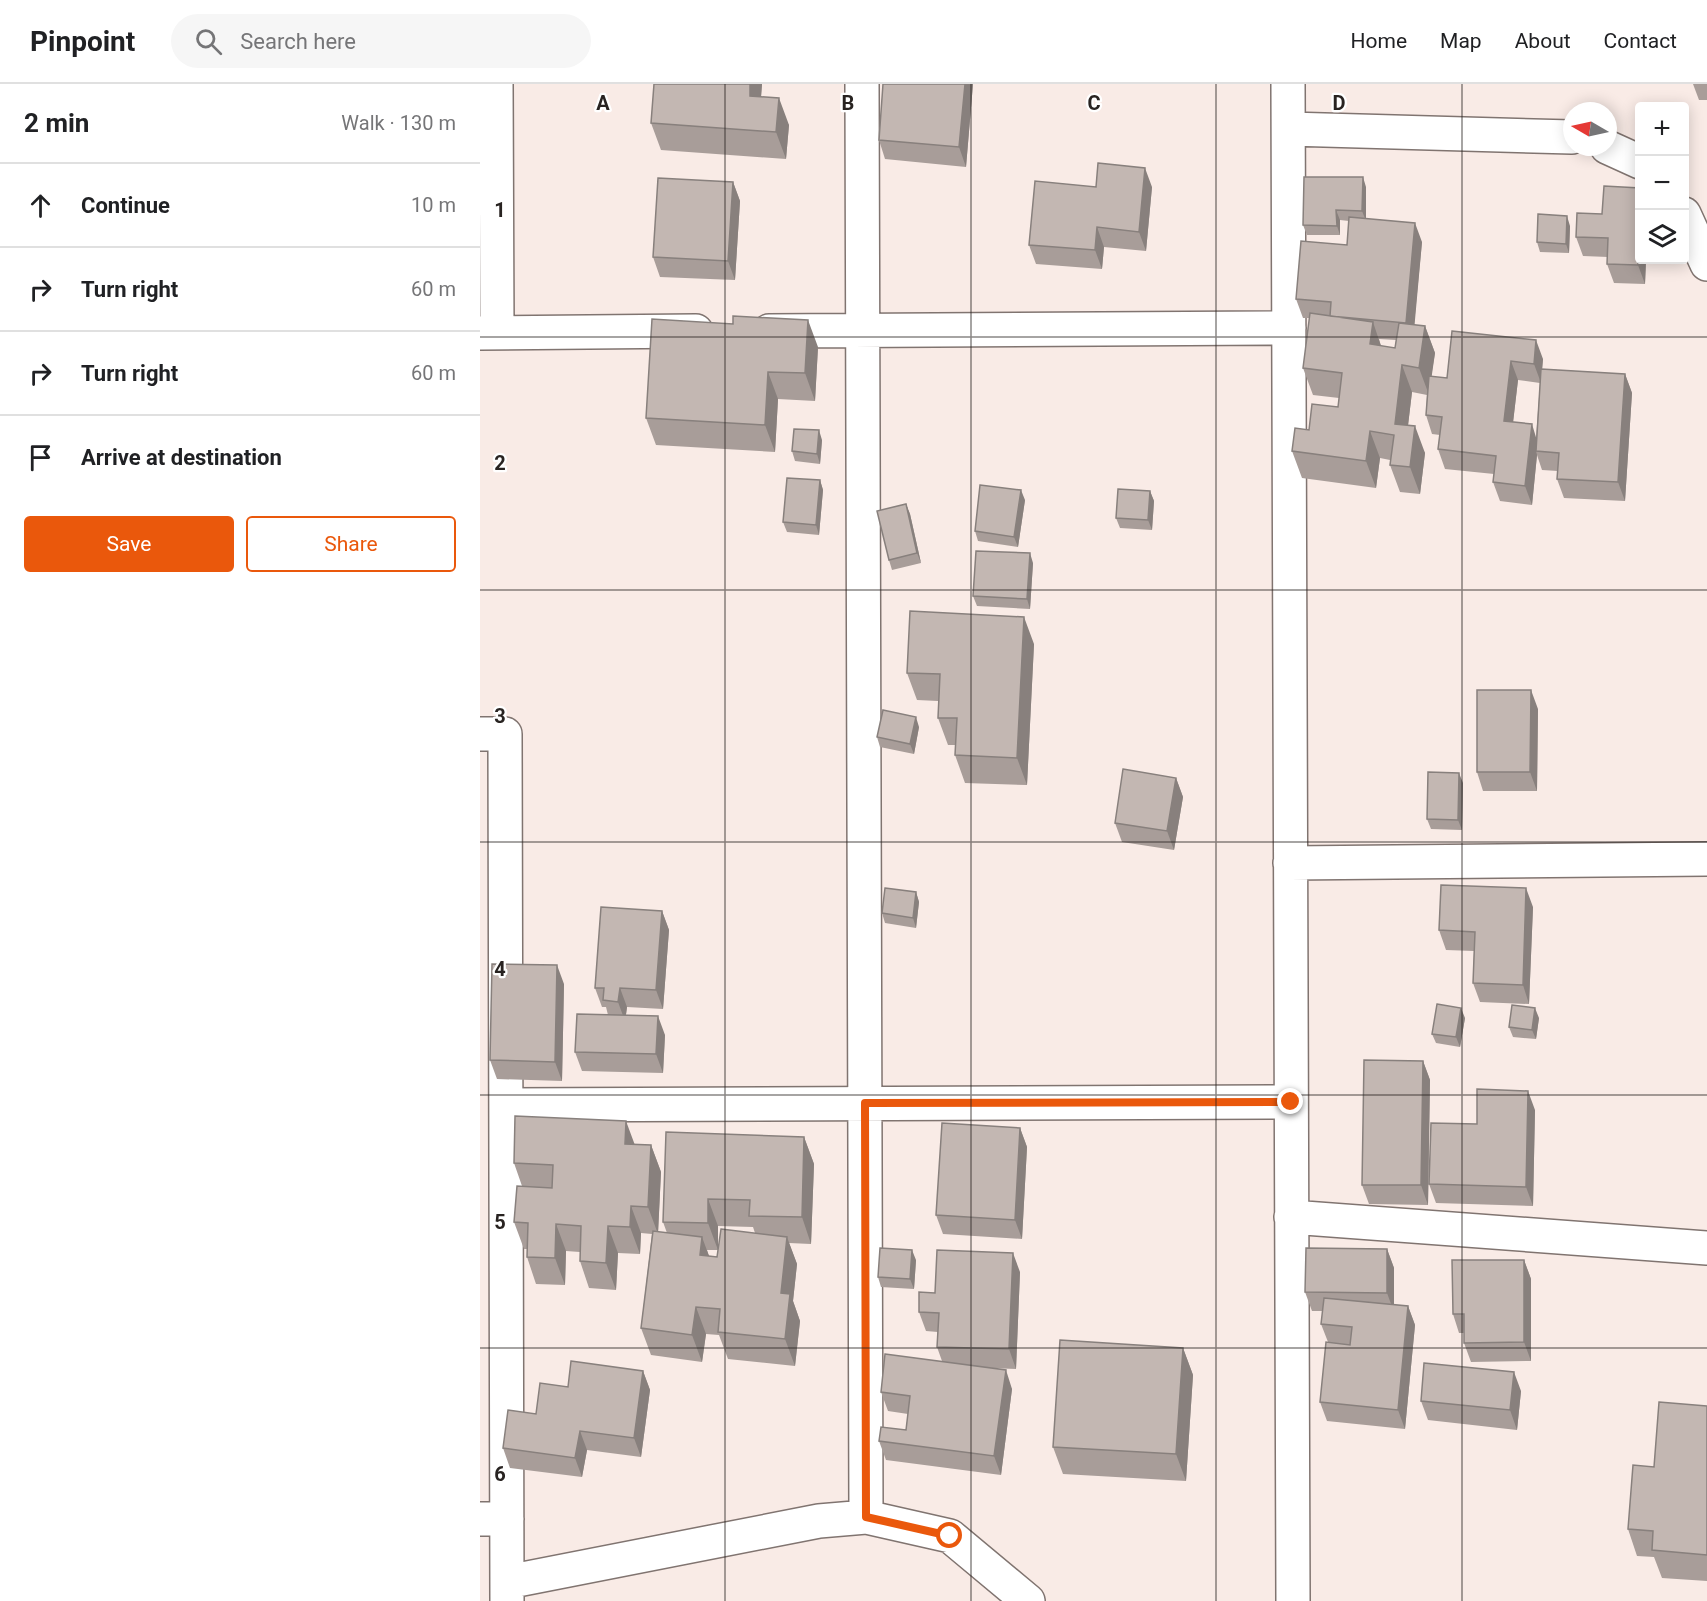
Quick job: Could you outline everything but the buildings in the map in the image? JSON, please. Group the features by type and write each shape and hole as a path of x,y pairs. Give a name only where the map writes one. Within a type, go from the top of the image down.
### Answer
{"street":[{"path":"496,84 489,333 1289,328"},
{"path":"862,84 866,1517"},
{"path":"1288,84 1293,1601"},
{"path":"1288,129 1563,137"},
{"path":"1617,152 1635,160"},
{"path":"1689,225 1707,264"},
{"path":"480,734 505,734 506,1105 494,1519 507,1591 819,1521 866,1517 950,1536 1028,1601"},
{"path":"1290,863 1707,860"},
{"path":"506,1105 1291,1102"},
{"path":"1291,1217 1707,1248"}],"route":[{"path":"950,1536 866,1517 865,1103 1291,1102"}]}
